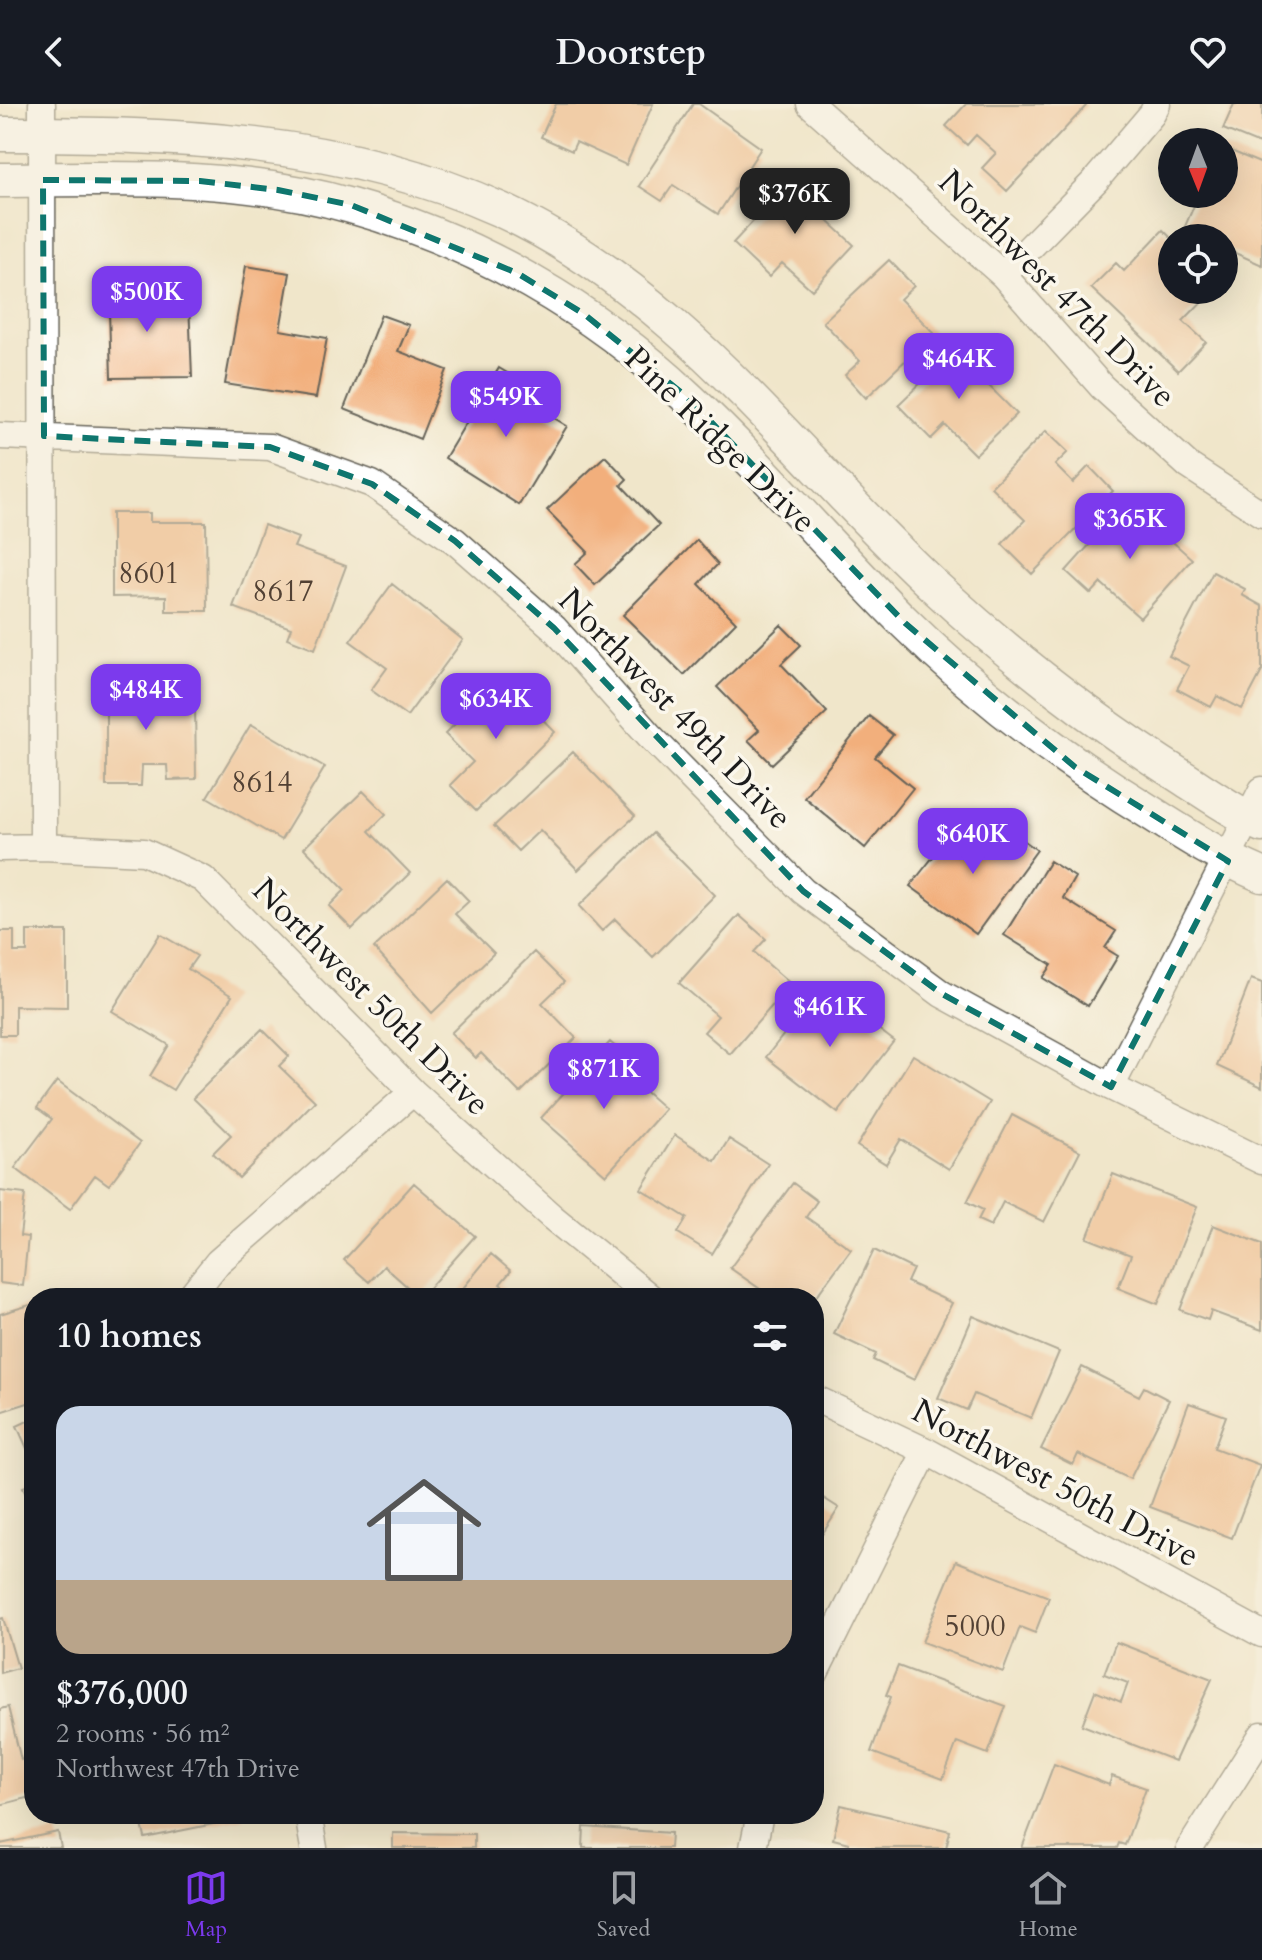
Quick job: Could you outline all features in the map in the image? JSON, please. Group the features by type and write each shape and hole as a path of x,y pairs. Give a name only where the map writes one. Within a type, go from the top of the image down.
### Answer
{"street":[{"name":"Northwest 47th Drive","path":"810,104 1003,275 1102,387 1189,466 1262,514"},
{"path":"1003,275 1095,181 1157,104"},
{"path":"42,119 43,847"},
{"name":"Pine Ridge Drive","path":"0,134 42,119 288,147 359,162 500,210 585,257 652,305 718,364 935,587 1109,731 1257,811"},
{"name":"Pine Ridge Drive","path":"0,180 200,181 278,190 351,205 415,228 517,273 584,314 688,398 905,623 1001,708 1075,767 1228,861 1262,875"},
{"name":"Northwest 49th Drive","path":"0,436 270,447 372,484 455,541 554,628 649,735 803,891 942,994 1111,1087 1262,1161"},
{"path":"1111,1087 1257,811"},
{"name":"Northwest 50th Drive","path":"0,848 144,852 203,879 413,1092 552,1217 639,1288"},
{"path":"197,1288 218,1262 413,1092"},
{"name":"Northwest 50th Drive","path":"824,1403 926,1451 1262,1634"},
{"path":"824,1655 926,1451"},
{"path":"1190,1848 1262,1735"},
{"path":"310,1824 314,1848"},
{"path":"753,1848 758,1824"}],"highlighted area":[{"path":"43,180 200,181 278,190 351,205 517,273 584,314 688,398 905,623 1075,767 1228,861 1111,1087 942,994 803,891 554,628 455,541 372,484 270,447 44,436"}],"building":[{"path":"556,104 653,104 626,165 576,142 572,151 541,137"},
{"path":"693,104 699,104 761,148 718,214 673,185 662,201 639,186"},
{"path":"966,104 1086,106 1007,191 982,168 996,153 976,135 967,145 946,126"},
{"path":"1234,104 1262,104 1262,145 1238,135 1238,128 1223,128"},
{"path":"1238,154 1262,164 1262,265 1238,254 1238,224 1186,224 1193,208 1238,208"},
{"path":"797,174 824,199 815,209 854,245 812,290 782,263 769,277 733,243"},
{"path":"1158,235 1158,304 1199,304 1183,321 1206,342 1178,371 1091,288 1116,263 1124,271"},
{"path":"889,260 914,286 900,299 934,333 866,398 845,375 860,361 823,322"},
{"path":"246,266 290,273 280,330 327,338 316,398 225,384"},
{"path":"138,275 139,303 189,302 192,377 111,378 108,277"},
{"path":"381,315 409,325 398,351 447,370 420,439 344,409"},
{"path":"965,340 991,366 980,377 1017,414 975,455 945,425 931,439 898,405"},
{"path":"499,368 532,388 525,400 567,426 519,505 445,458"},
{"path":"1046,431 1068,452 1055,465 1073,483 1089,466 1113,491 1032,574 1002,544 1025,520 991,487"},
{"path":"605,456 627,479 621,485 659,525 595,585 575,564 588,552 547,510"},
{"path":"1128,502 1192,559 1140,618 1101,583 1091,594 1066,571"},
{"path":"112,513 150,513 150,522 206,522 207,611 166,611 166,596 112,597"},
{"path":"264,525 298,538 294,547 346,566 315,649 287,638 291,628 233,607"},
{"path":"697,540 718,564 699,584 736,622 684,675 623,615"},
{"path":"1213,572 1245,589 1242,595 1262,606 1262,671 1242,709 1217,696 1211,707 1177,689 1189,666 1169,656"},
{"path":"392,584 463,640 407,716 371,690 387,668 350,641"},
{"path":"781,625 801,645 781,664 827,712 772,764 748,740 759,730 717,687"},
{"path":"106,670 148,671 148,702 195,702 196,779 168,780 167,765 142,765 141,786 106,786"},
{"path":"502,677 555,732 476,811 450,785 473,762 445,734"},
{"path":"869,716 893,735 875,757 913,788 865,848 804,797"},
{"path":"251,724 325,767 281,840 207,797"},
{"path":"573,752 635,816 578,870 540,830 518,851 494,826"},
{"path":"363,791 386,814 369,831 410,873 352,929 329,906 345,890 304,848"},
{"path":"957,827 987,851 1005,827 1037,850 976,934 910,886"},
{"path":"653,833 715,895 653,957 615,919 602,931 579,906"},
{"path":"1050,861 1075,877 1063,898 1116,931 1105,948 1118,956 1088,1006 1043,978 1052,965 1004,935"},
{"path":"447,878 469,901 455,914 494,953 432,1013 374,948"},
{"path":"739,915 766,939 754,952 791,984 730,1054 704,1032 718,1016 679,983"},
{"path":"0,931 14,931 14,952 27,952 27,931 67,931 67,1007 15,1006 15,1035 0,1035"},
{"path":"160,934 197,956 188,969 232,996 173,1090 150,1076 169,1045 112,1011"},
{"path":"534,952 564,982 542,1003 576,1038 520,1093 481,1053 476,1058 451,1033"},
{"path":"1251,979 1262,983 1262,1087 1217,1066"},
{"path":"822,986 894,1041 838,1113 766,1057"},
{"path":"262,1029 289,1056 279,1066 315,1101 239,1178 213,1153 231,1135 193,1098"},
{"path":"610,1042 634,1063 624,1073 665,1109 606,1175 541,1118"},
{"path":"913,1055 990,1102 949,1169 901,1139 886,1164 857,1146"},
{"path":"57,1081 140,1143 109,1185 95,1175 70,1209 15,1168 52,1119 37,1108"},
{"path":"1012,1115 1080,1151 1044,1222 1003,1202 991,1226 978,1220 983,1210 967,1202"},
{"path":"675,1135 715,1161 729,1139 768,1164 712,1254 678,1233 687,1218 641,1189"},
{"path":"1113,1174 1197,1207 1158,1304 1118,1288 1131,1255 1087,1238"},
{"path":"414,1183 475,1236 429,1288 409,1288 384,1266 369,1282 344,1260"},
{"path":"793,1183 817,1201 806,1217 851,1249 822,1288 759,1288 730,1268"},
{"path":"0,1191 25,1194 20,1236 28,1237 23,1286 0,1283"},
{"path":"1213,1225 1262,1244 1262,1330 1211,1311 1208,1320 1180,1310"},
{"path":"874,1250 913,1269 907,1282 952,1303 914,1380 873,1360 876,1354 834,1334"},
{"path":"491,1254 511,1271 500,1284 505,1288 463,1288"},
{"path":"24,1307 24,1404 0,1412 0,1314"},
{"path":"973,1316 1059,1352 1031,1418 974,1394 967,1410 938,1398"},
{"path":"1082,1367 1139,1396 1144,1387 1169,1400 1130,1479 1078,1454 1073,1465 1041,1449"},
{"path":"1189,1403 1226,1416 1214,1448 1260,1465 1232,1538 1150,1507"},
{"path":"24,1423 24,1442 17,1426"},
{"path":"824,1498 839,1508 824,1531"},
{"path":"956,1561 1049,1597 1035,1633 1020,1627 1003,1672 922,1642"},
{"path":"3,1618 18,1668 0,1673 0,1619"},
{"path":"1116,1642 1212,1679 1175,1761 1082,1725 1095,1691 1121,1702 1128,1683 1104,1674"},
{"path":"898,1666 1006,1706 988,1754 957,1742 943,1779 871,1752 891,1697 886,1695"},
{"path":"8,1707 21,1760 24,1759 24,1799 0,1805 0,1709"},
{"path":"1054,1764 1109,1785 1112,1776 1146,1788 1125,1845 1119,1843 1117,1848 1022,1848"},
{"path":"841,1805 950,1831 946,1848 848,1848 849,1843 833,1839"},
{"path":"142,1824 214,1824 145,1838"},
{"path":"584,1827 671,1833 670,1848 583,1848"},
{"path":"58,1832 61,1848 0,1848 0,1844"},
{"path":"393,1833 474,1834 474,1848 393,1848"}]}
